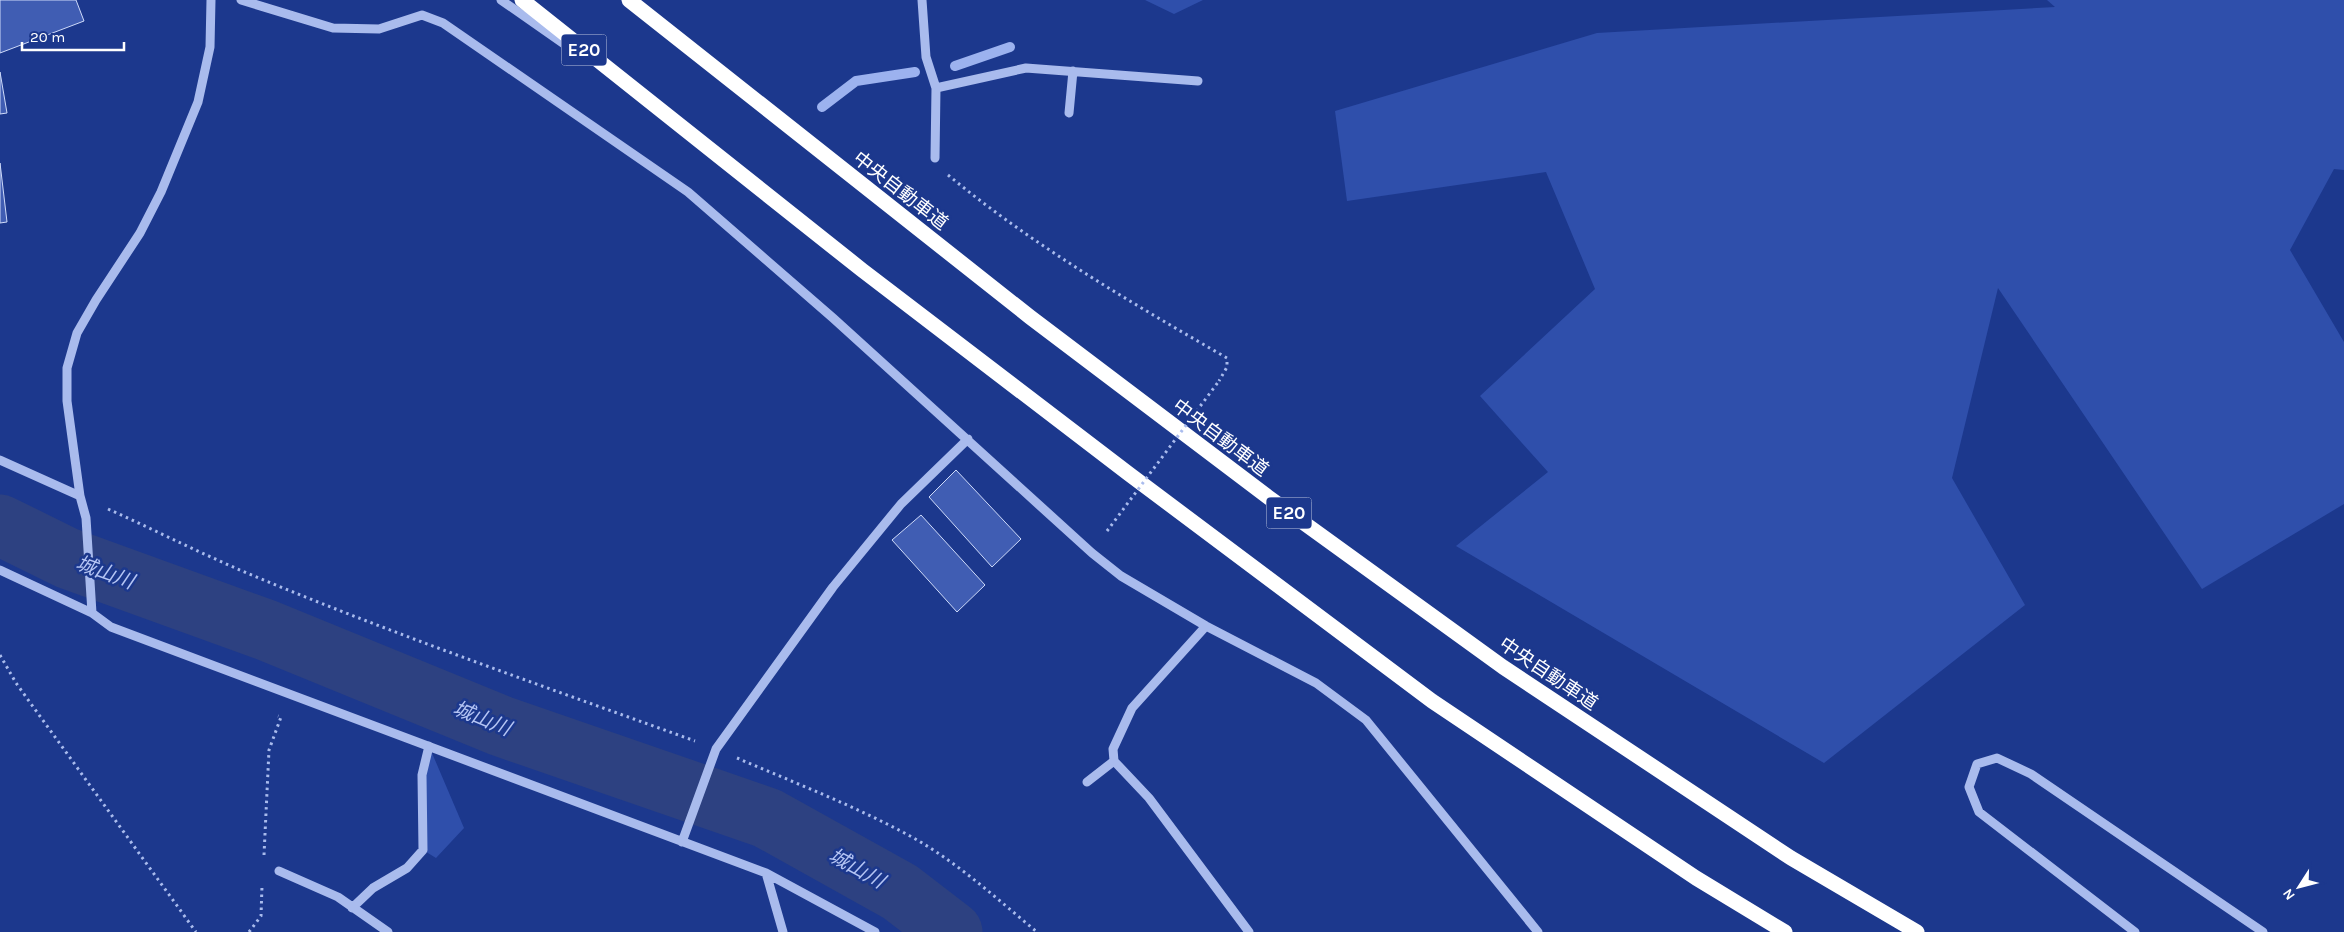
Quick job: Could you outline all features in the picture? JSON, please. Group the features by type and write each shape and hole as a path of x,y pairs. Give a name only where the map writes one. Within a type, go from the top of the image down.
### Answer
{"highway":[{"name":"E20","path":"522,0 862,270 1129,474 1432,700 1696,878 1786,932"},
{"name":"中央自動車道","path":"630,0 1030,317 1260,491 1488,656 1791,858 1917,932"}],"street":[{"path":"92,613 86,518 80,496 67,401 67,368 77,333 96,300 140,233 162,192 198,102 210,47 211,0"},
{"path":"241,0 333,28 379,29 422,15 443,23 688,192 968,439 1114,571 1206,626 1316,683 1366,720 1538,932"},
{"path":"501,0 646,100"},
{"path":"637,0 692,50"},
{"path":"922,0 926,56 936,88 935,158"},
{"path":"936,88 1026,68 1198,81"},
{"path":"1069,113 1073,71"},
{"path":"682,842 715,753 833,587 901,504 968,439"},
{"path":"0,460 80,496"},
{"path":"0,570 92,613 111,627 766,873 875,932"},
{"path":"1206,626 1132,708 1113,749 1114,761 1149,798 1249,932"},
{"path":"352,908 373,888 407,868 423,850 422,775 429,746"},
{"path":"2135,932 1979,812 1969,787 1977,764 1997,758 2031,774 2263,932"},
{"path":"1087,782 1114,761"},
{"path":"279,871 338,897 388,932"},
{"path":"766,873 783,932"}],"path":[{"path":"935,158 946,173 987,208 1067,263 1227,358 1227,368 1219,381 1107,531"},
{"path":"80,496 164,537 265,581 715,753 853,808 912,837 972,878 1037,932"},
{"path":"0,656 22,691 196,932"},
{"path":"264,857 269,750 281,717 272,714"},
{"path":"249,932 261,916 263,877"}],"shaded area":[{"path":"1145,0 1203,0 1174,14"},
{"path":"2047,0 2344,0 2344,170 2334,169 2290,250 2344,342 2344,504 2202,589 1998,288 1952,478 2025,605 1824,763 1456,546 1548,472 1480,396 1595,289 1546,172 1347,201 1335,111 1597,33 2055,7"},
{"path":"429,746 464,828 436,858 423,850 422,775"}],"building":[{"path":"0,0 76,0 84,21 0,53"},
{"path":"0,72 7,113 0,114"},
{"path":"0,163 7,222 0,223"},
{"path":"956,470 1021,539 992,567 929,497"},
{"path":"921,515 985,585 957,612 892,540"}],"waterway":[{"path":"955,66 1010,47"},
{"path":"822,107 856,81 915,72"},
{"name":"城山川","path":"0,525 67,558 266,630 501,726 767,818 900,892 952,932"}]}
